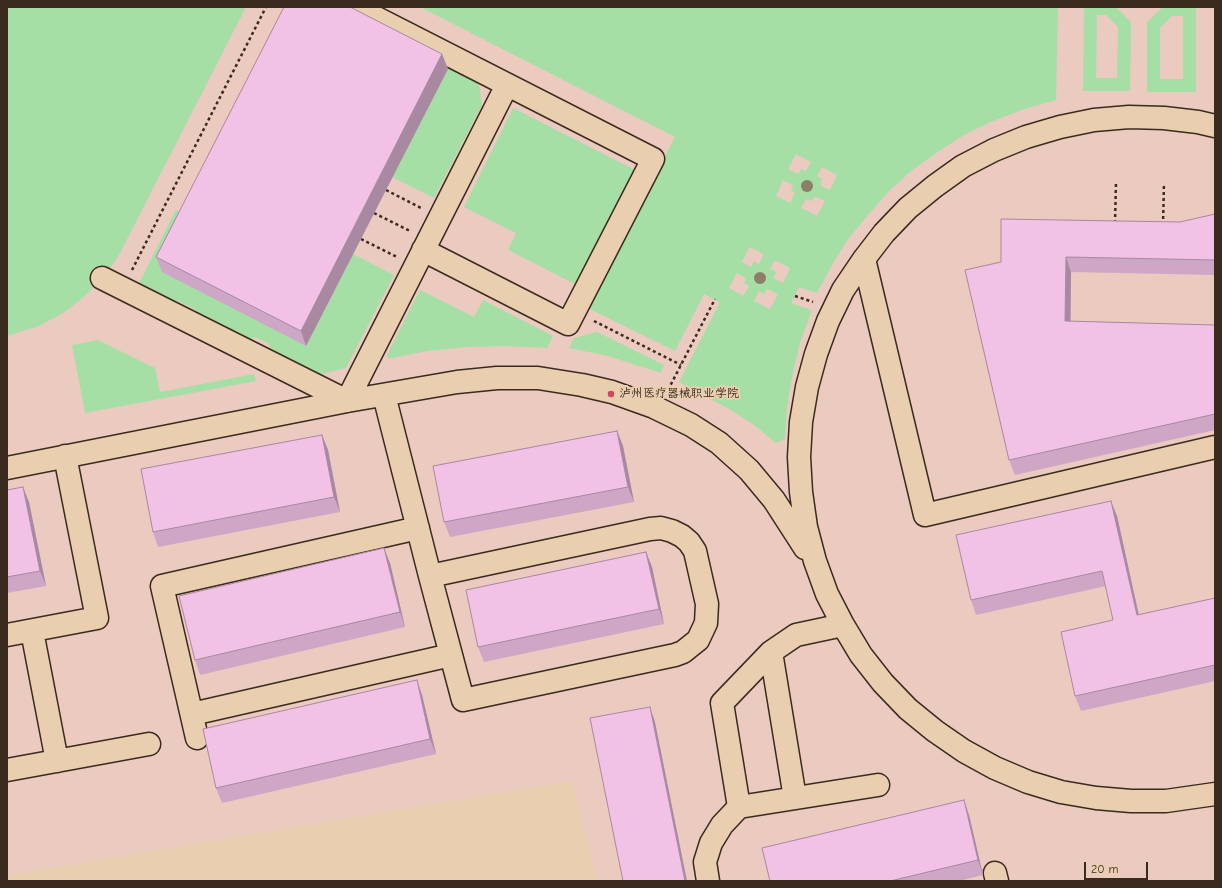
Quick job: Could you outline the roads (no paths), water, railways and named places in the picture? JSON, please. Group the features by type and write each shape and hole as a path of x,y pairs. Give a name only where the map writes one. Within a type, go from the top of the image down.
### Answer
{"street":[{"path":"355,7 653,159 568,324 422,252"},
{"path":"347,401 507,85"},
{"path":"827,594 815,561 805,520 801,492 799,457 801,422 808,380 828,321 843,290 884,233 908,208 963,166 994,150 1026,137 1060,127 1094,120 1129,117 1164,118 1198,122 1215,126"},
{"path":"864,259 925,515 1215,447"},
{"path":"102,278 347,401"},
{"path":"7,468 347,401 457,382 497,378 538,378 582,385 612,392 658,409 691,425 714,440 749,470 774,500 795,532 811,559 843,625 861,655 883,683 908,708 952,743 995,768 1028,782 1061,792 1131,802 1166,801 1215,796"},
{"path":"384,395 430,576 463,700 675,655 687,649 698,640 706,623 707,604 695,551 689,542 682,536 661,528 650,529 430,576"},
{"path":"7,635 97,618 65,456"},
{"path":"197,738 162,586 418,528"},
{"path":"739,807 722,703 770,652 796,636 843,625"},
{"path":"32,631 57,761"},
{"path":"770,652 795,798"},
{"path":"192,714 451,655"},
{"path":"7,770 149,744"},
{"path":"708,881 705,862 710,843 722,825 739,807 878,785"}],"place":[{"name":"泸州医疗器械职业学院","path":"611,394"}]}
